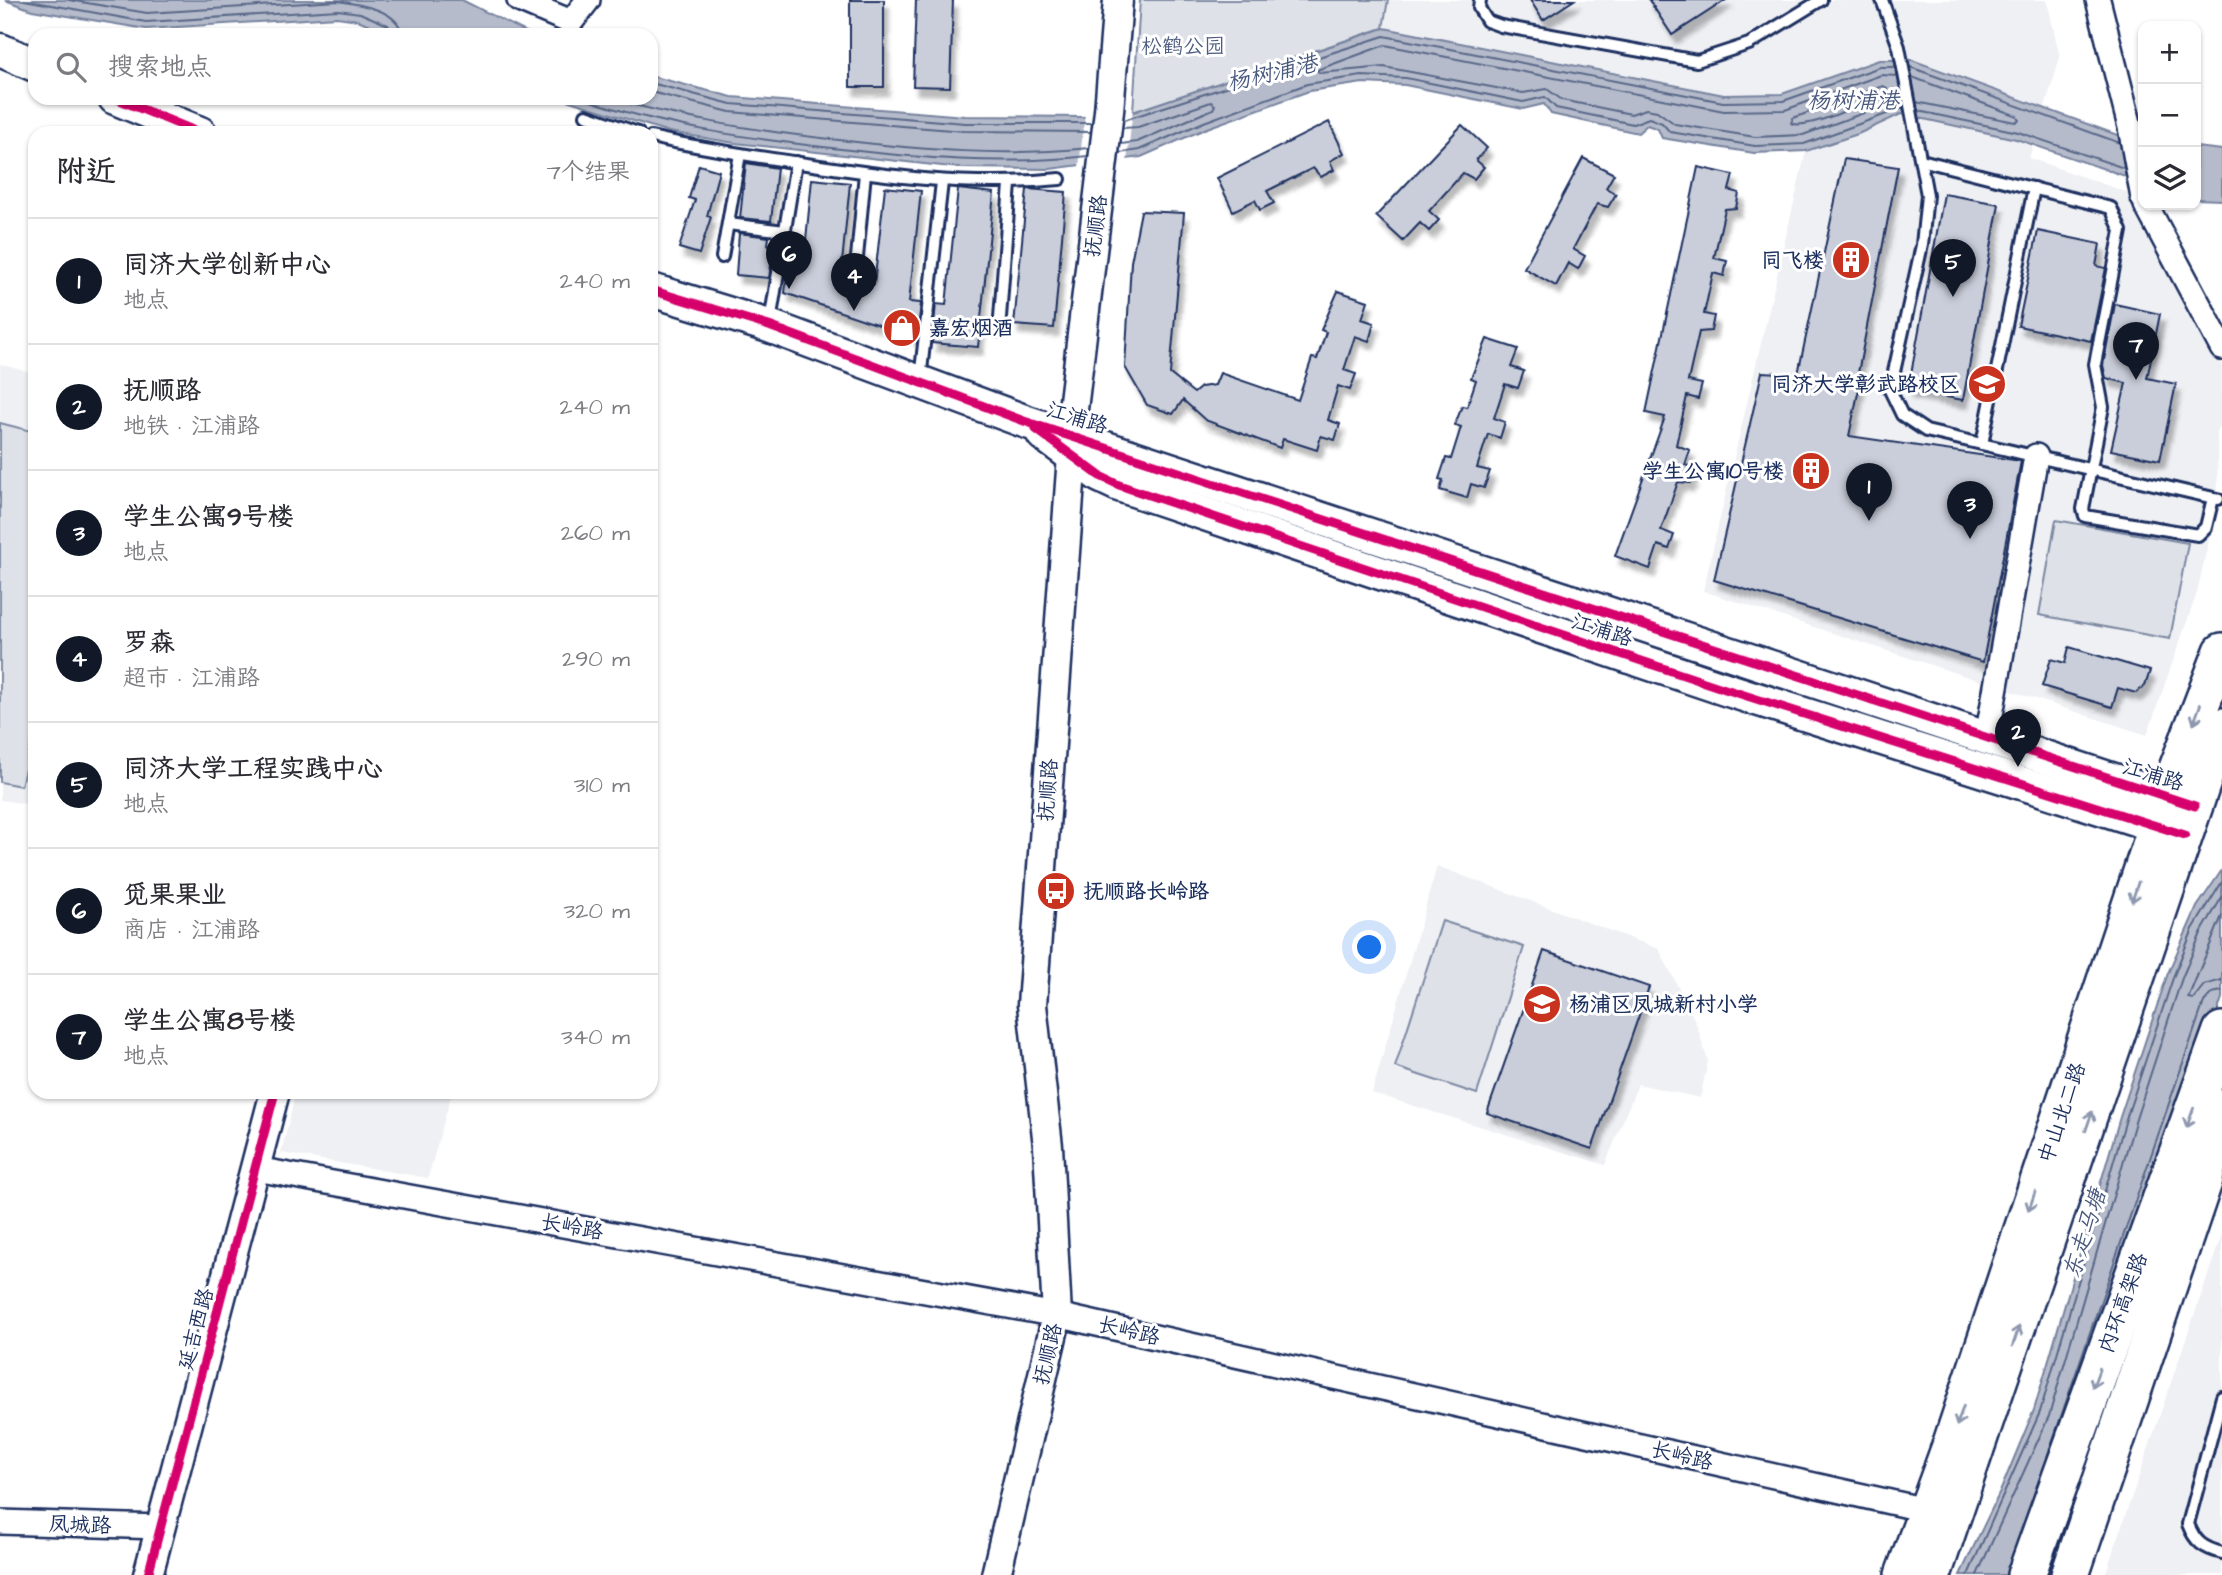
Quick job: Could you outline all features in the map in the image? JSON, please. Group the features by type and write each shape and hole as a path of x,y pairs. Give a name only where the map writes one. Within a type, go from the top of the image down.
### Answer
{"highway":[{"name":"内环高架路","path":"2026,1575 2222,1031"},
{"name":"内环高架路","path":"2052,1575 2221,1105"},
{"path":"2070,1575 2204,1179 2221,1105"}],"main road":[{"path":"0,50 28,62"},
{"path":"133,105 183,126"},
{"name":"江浦路","path":"658,292 769,326 1024,421 1071,445 1106,479 1132,489 1725,690 2176,816"},
{"name":"中山北二路","path":"1933,1575 1941,1514 2176,816 2222,651"},
{"name":"中山北二路","path":"2176,816 2222,726"},
{"name":"中山北二路","path":"1903,1575 1941,1514"}],"street":[{"path":"519,0 571,22 587,0"},
{"name":"抚顺路","path":"996,1575 1057,1315 1048,1146 1032,1005 1071,445 1109,111 1118,0"},
{"path":"2098,0 2130,127 2138,171"},
{"path":"2149,210 2222,348"},
{"path":"1987,738 2036,456"},
{"name":"延吉西路","path":"148,1575 273,1099"},
{"name":"长岭路","path":"256,1170 1057,1315 1941,1514"},
{"name":"凤城路","path":"0,1522 160,1527"}],"lane":[{"path":"1480,0 1479,8 1487,21 1500,26 1697,61 1729,53 1749,44 1821,0"},
{"path":"1882,0 1899,47 1927,195 1923,245 1890,390 1902,415 1926,431 2091,468 2216,498 2206,527 2198,535 2085,516 2083,509 2091,468 2103,407 2095,364 2121,231 2111,208 1921,160"},
{"path":"586,115 618,126"},
{"path":"658,138 740,154 942,183 1010,184 1060,179"},
{"path":"722,257 740,154"},
{"path":"769,326 796,162"},
{"path":"856,268 865,173"},
{"path":"920,383 942,183"},
{"path":"999,331 1010,184"},
{"path":"1982,444 2034,188"},
{"path":"727,225 785,231"},
{"path":"2222,1397 2188,1524 2194,1539 2208,1549 2222,1553"}],"shaded area":[{"name":"同济大学彰武路校区","path":"1388,0 2047,0 2060,58 2029,158 2138,196 2138,210 2149,210 2222,348 2222,420 2217,432 2218,499 2197,593 2147,735 1703,591 1806,151 1782,94 1724,95 1383,28"},
{"path":"0,364 28,372 28,800 27,804 0,800"},
{"name":"杨浦区凤城新村小学","path":"1437,866 1659,949 1696,1023 1708,1061 1700,1098 1638,1084 1605,1165 1372,1093"},
{"path":"294,1099 450,1099 428,1178 281,1153"},
{"path":"2222,1234 2222,1575 2105,1575"}],"green space":[{"name":"松鹤公园","path":"1140,0 1388,0 1383,28 1133,112"},
{"path":"0,423 28,430 28,757 21,786 0,782"},
{"path":"2056,520 2188,543 2170,639 2039,615"},
{"path":"1442,921 1524,947 1477,1094 1395,1067"}],"water":[{"path":"5,0 462,0 518,28 377,28 358,20 337,17 140,28 32,10"},
{"name":"杨树浦港","path":"1384,28 1724,95 1782,94 1879,60 1912,60 2123,137 2138,171 2138,180 2016,139 1901,114 1858,134 1806,151 1754,153 1662,138 1658,129 1647,125 1638,133 1551,114 1544,104 1523,109 1405,85 1363,83 1309,91 1207,128 1141,157 1050,169 960,168 735,143 669,132 658,129 658,126 650,126 582,105 658,105 658,78 732,97 965,116 1082,117 1133,112"},
{"path":"2201,148 2222,150 2222,200 2201,199"},
{"name":"东走马塘","path":"2222,870 2222,998 2024,1575 1960,1575 2000,1492 2034,1410 2120,1117 2168,973 2197,907"}],"pier":[{"path":"1133,108 1127,162 1079,167 1085,113"}],"building":[{"path":"850,0 884,0 884,87 850,87"},
{"path":"916,0 953,0 950,87 913,86"},
{"path":"1530,0 1574,0 1543,20"},
{"path":"1649,0 1726,0 1672,35"},
{"path":"1329,122 1344,153 1330,161 1334,170 1321,177 1313,168 1267,191 1274,203 1260,210 1255,200 1233,211 1217,178"},
{"path":"1462,125 1487,148 1476,160 1484,167 1474,179 1463,173 1429,211 1439,220 1429,231 1420,223 1403,241 1376,216"},
{"path":"1583,158 1614,174 1606,188 1616,194 1608,207 1597,204 1573,249 1585,256 1578,269 1568,263 1556,286 1524,268"},
{"path":"1844,159 1898,167 1857,378 1861,379 1849,436 2021,461 1983,662 1714,580 1762,372 1798,374"},
{"path":"746,163 777,168 771,221 740,218"},
{"path":"699,165 719,171 707,216 711,217 699,254 679,248 695,200 689,198"},
{"path":"1698,167 1733,175 1729,190 1739,193 1736,208 1725,209 1714,258 1727,261 1724,276 1713,273 1704,314 1714,316 1711,331 1699,332 1688,381 1702,384 1698,399 1687,396 1676,445 1690,450 1685,465 1695,468 1690,483 1678,482 1661,530 1674,535 1669,549 1658,545 1650,569 1615,556 1665,417 1646,413"},
{"path":"812,179 850,183 840,283 874,285 885,187 921,191 909,302 921,303 917,338 785,293 790,248 805,250"},
{"path":"958,189 994,193 978,347 932,343 936,304 946,305"},
{"path":"1027,189 1066,192 1054,328 1014,325"},
{"path":"1944,194 1999,204 1963,400 1908,390"},
{"path":"1141,211 1184,213 1170,374 1194,393 1201,387 1215,385 1220,373 1298,400 1312,358 1317,359 1326,332 1321,330 1338,291 1368,301 1362,319 1374,323 1369,341 1355,336 1344,370 1356,374 1350,390 1338,386 1328,420 1340,424 1335,440 1321,436 1317,450 1283,439 1280,448 1205,420 1183,400 1173,414 1147,405 1125,367 1131,262"},
{"path":"2038,231 2100,244 2096,266 2106,268 2091,341 2018,326"},
{"path":"739,233 769,237 768,245 774,246 769,278 736,275"},
{"path":"2115,304 2160,314 2147,378 2176,384 2160,460 2111,450 2126,383 2106,378 2103,365"},
{"path":"1487,339 1518,349 1511,367 1524,371 1518,388 1505,384 1494,418 1505,422 1500,438 1488,434 1477,468 1490,471 1484,488 1471,484 1467,498 1440,490 1443,480 1439,479 1446,458 1451,459 1461,427 1455,425 1462,406 1467,407 1476,380 1471,378"},
{"path":"2069,647 2150,671 2145,686 2136,693 2118,688 2112,707 2042,686 2051,659 2065,663"},
{"path":"1544,951 1649,987 1592,1149 1487,1113"}],"cycle path":[{"path":"132,105 183,126"},
{"path":"658,292 769,326 1024,421 2195,806"},
{"path":"1036,429 1100,476 1119,485 1725,689 2185,835"},
{"path":"148,1575 273,1099"}],"place":[{"name":"同飞楼","path":"1851,260"},
{"name":"觅果果业","path":"789,289"},
{"name":"同济大学工程实践中心","path":"1953,297"},
{"name":"罗森","path":"854,311"},
{"name":"嘉宏烟酒","path":"902,328"},
{"name":"学生公寓8号楼","path":"2136,380"},
{"name":"同济大学彰武路校区","path":"1987,384"},
{"name":"学生公寓10号楼","path":"1811,471"},
{"name":"同济大学创新中心","path":"1869,521"},
{"name":"学生公寓9号楼","path":"1970,539"},
{"name":"抚顺路","path":"2018,767"},
{"name":"抚顺路长岭路","path":"1056,891"},
{"name":"杨浦区凤城新村小学","path":"1542,1004"}]}
